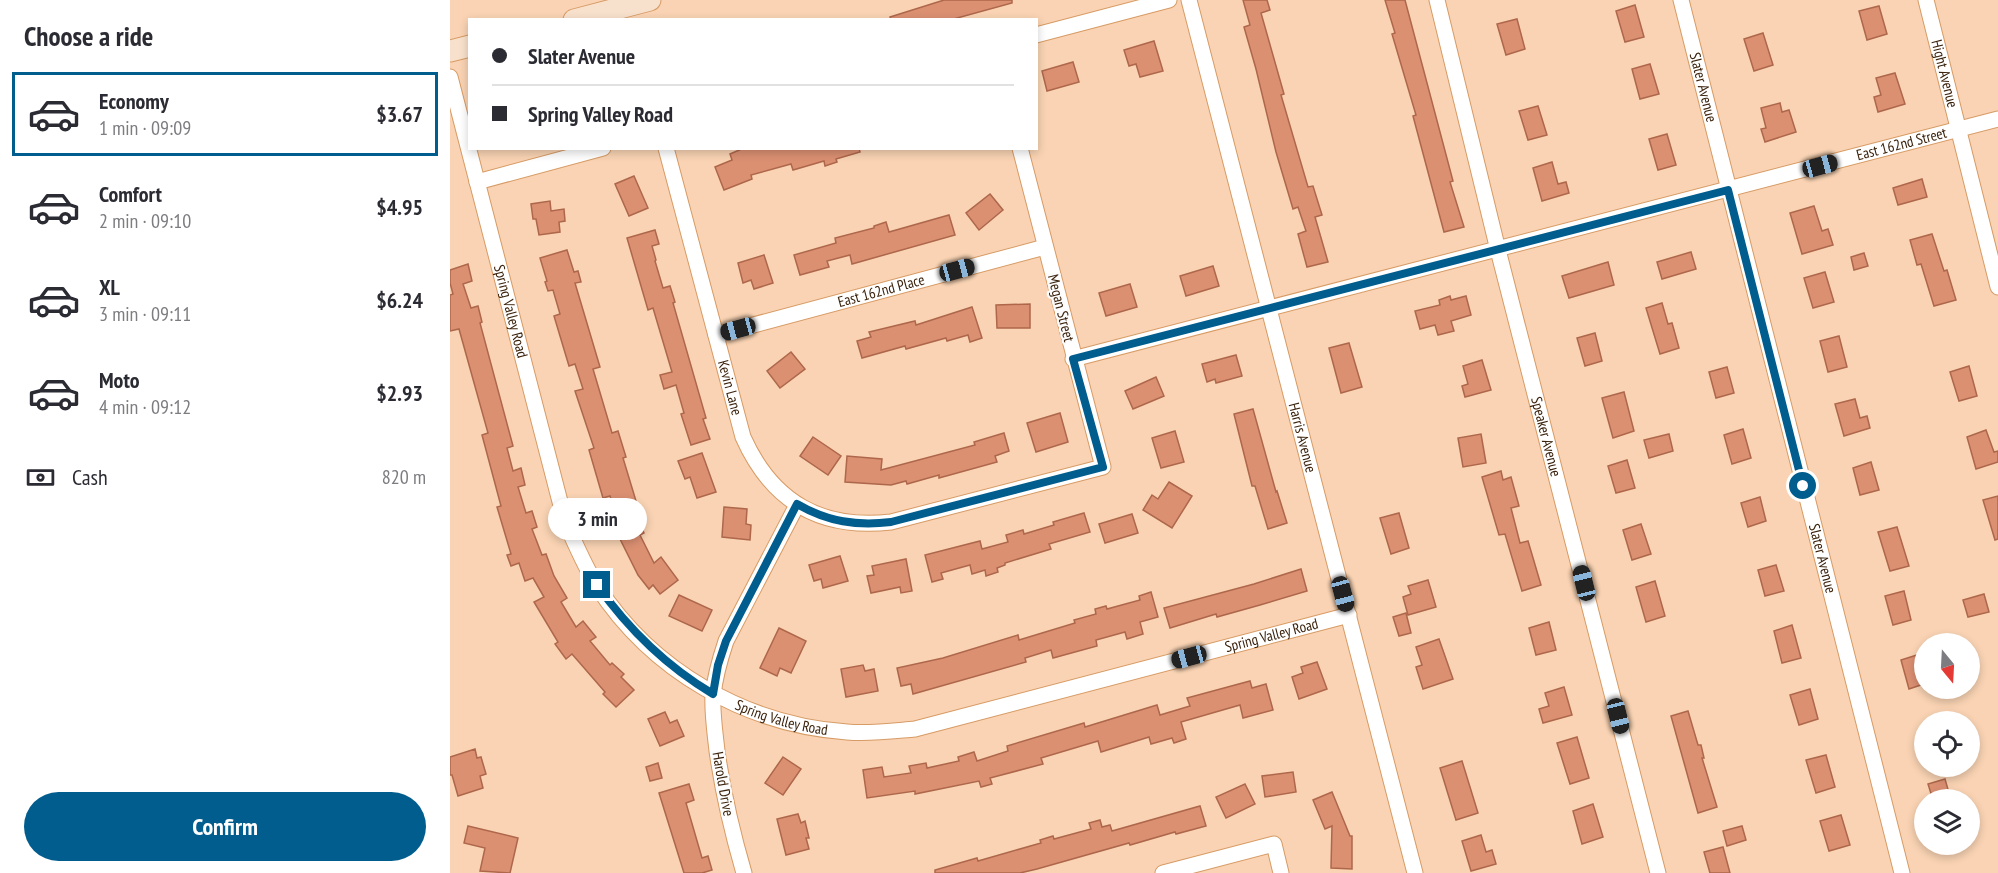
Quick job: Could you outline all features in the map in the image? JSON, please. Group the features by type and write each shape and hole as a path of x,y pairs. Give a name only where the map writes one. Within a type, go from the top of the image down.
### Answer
{"street":[{"path":"582,18 650,0"},
{"path":"1038,34 1169,0"},
{"name":"Harris Avenue","path":"1190,0 1415,873"},
{"name":"Speaker Avenue","path":"1437,0 1498,250 1658,873"},
{"name":"Slater Avenue","path":"1681,0 1902,873"},
{"name":"Hight Avenue","path":"1926,0 1998,287"},
{"path":"450,51 468,46"},
{"name":"Spring Valley Road","path":"450,77 468,147"},
{"name":"East 162nd Street","path":"1073,359 1998,119"},
{"name":"Spring Valley Road","path":"469,150 565,520 578,551 597,585 639,638 668,664 713,694 745,709 809,728 848,732 915,729 1348,615"},
{"path":"477,182 596,150"},
{"name":"Kevin Lane","path":"667,150 743,437 762,472 778,490 797,504 826,518 848,524 869,525 891,522 1103,467"},
{"name":"Megan Street","path":"1021,150 1073,359 1103,467"},
{"name":"East 162nd Place","path":"716,335 1045,247"},
{"path":"713,694 718,665 726,641 797,504"},
{"name":"Harold Drive","path":"713,694 713,718 722,790 744,873"},
{"path":"1163,873 1274,844 1281,873"}],"building":[{"path":"944,0 1012,0 1012,3 957,18 890,17"},
{"path":"1243,0 1267,0 1270,10 1261,13 1284,94 1281,95 1308,187 1313,186 1322,215 1315,217 1328,262 1307,267 1298,234 1306,231 1298,207 1293,209 1276,152 1244,27 1250,25"},
{"path":"1385,0 1405,0 1453,181 1450,182 1464,227 1444,232"},
{"path":"1635,5 1644,37 1625,42 1616,11"},
{"path":"1879,6 1887,34 1867,40 1859,11"},
{"path":"1517,19 1525,49 1506,55 1497,24"},
{"path":"1763,33 1773,65 1754,71 1744,39"},
{"path":"1154,41 1163,71 1140,77 1136,64 1129,66 1124,50"},
{"path":"1073,62 1079,82 1047,91 1042,71"},
{"path":"1650,64 1659,94 1640,99 1632,69"},
{"path":"1895,73 1905,104 1878,112 1874,97 1881,95 1876,78"},
{"path":"1780,103 1782,112 1789,110 1796,132 1765,142 1761,129 1766,128 1761,108"},
{"path":"1538,106 1547,135 1528,140 1519,111"},
{"path":"1667,134 1676,165 1658,170 1649,139"},
{"path":"739,150 860,150 860,152 836,159 837,162 825,166 824,161 793,170 791,164 751,175 752,179 724,190 715,167 732,160 730,154"},
{"path":"1552,162 1558,184 1566,182 1569,193 1542,201 1533,168"},
{"path":"634,176 648,208 629,216 615,184"},
{"path":"1922,179 1927,197 1898,205 1893,188"},
{"path":"990,194 1003,210 979,230 966,213"},
{"path":"550,201 551,211 564,209 565,221 559,222 560,232 539,235 536,219 533,219 531,204"},
{"path":"1814,206 1822,231 1828,229 1833,245 1802,254 1790,213"},
{"path":"949,215 955,235 852,264 850,255 827,261 829,267 800,275 794,255 836,243 835,238 874,228 886,222 889,232"},
{"path":"655,230 659,244 652,246 655,261 663,288 670,286 675,302 673,303 710,439 691,445 681,414 684,413 676,385 664,389 660,375 672,372 653,308 648,310 627,238"},
{"path":"1932,234 1956,300 1934,306 1921,264 1917,265 1910,240"},
{"path":"567,250 574,272 578,271 581,282 575,283 600,367 593,369 612,433 618,431 626,457 623,458 636,501 629,503 644,533 640,535 654,563 661,557 678,580 660,594 653,585 649,589 638,575 612,523 617,520 610,496 603,498 589,450 594,448 575,391 583,389 575,364 569,366 554,316 560,314 553,290 548,291 540,258"},
{"path":"1691,252 1696,269 1662,279 1657,262"},
{"path":"1864,253 1868,266 1854,270 1851,257"},
{"path":"764,255 773,283 754,289 751,280 743,283 738,263"},
{"path":"1608,262 1614,285 1569,298 1562,276"},
{"path":"468,264 472,281 463,284 471,308 478,306 482,322 480,323 513,446 507,448 513,471 521,468 525,485 518,487 526,513 532,511 537,527 532,529 542,555 546,554 554,576 567,598 561,602 576,627 583,621 596,637 590,641 610,665 612,663 624,674 621,677 634,690 616,707 572,654 566,659 555,644 558,642 534,602 544,597 533,578 525,581 519,563 511,566 507,555 511,554 497,507 501,506 482,435 488,433 459,329 450,331 450,295 453,294 450,270"},
{"path":"1213,266 1219,286 1186,296 1180,276"},
{"path":"1825,272 1834,302 1813,308 1804,278"},
{"path":"1130,284 1137,307 1106,316 1099,293"},
{"path":"1450,296 1451,300 1466,296 1471,315 1451,321 1454,331 1438,335 1435,325 1420,329 1415,311 1440,305 1439,300"},
{"path":"1662,303 1668,324 1672,323 1679,348 1660,354 1646,308"},
{"path":"1030,304 1030,328 997,328 996,305"},
{"path":"972,307 982,338 970,342 968,335 947,341 946,338 862,358 857,341 871,337 869,332 915,321 916,325"},
{"path":"1595,333 1602,361 1585,366 1577,338"},
{"path":"1839,336 1847,367 1828,372 1820,341"},
{"path":"1349,343 1362,387 1341,393 1329,348"},
{"path":"791,352 805,369 780,388 767,371"},
{"path":"1236,355 1242,376 1216,383 1215,379 1207,382 1202,364"},
{"path":"1482,360 1491,390 1465,397 1462,386 1468,384 1463,366"},
{"path":"1969,366 1977,396 1959,401 1950,372"},
{"path":"1727,367 1734,393 1716,398 1709,372"},
{"path":"1156,377 1164,396 1133,409 1125,391"},
{"path":"1624,392 1634,431 1613,438 1602,398"},
{"path":"1855,399 1860,418 1867,416 1870,428 1844,436 1835,404"},
{"path":"1253,409 1287,523 1268,529 1255,486 1252,486 1234,414"},
{"path":"1060,413 1068,442 1036,452 1027,423"},
{"path":"1743,429 1751,458 1732,464 1724,435"},
{"path":"1986,430 1994,452 1998,451 1998,462 1976,469 1967,437"},
{"path":"1175,431 1184,462 1161,468 1152,438"},
{"path":"1004,433 1009,451 995,456 997,462 907,484 906,481 891,485 845,482 847,456 882,459 881,470 975,445 974,442"},
{"path":"1481,434 1486,463 1463,467 1458,438"},
{"path":"1669,434 1673,451 1649,458 1644,440"},
{"path":"813,437 841,456 828,475 800,456"},
{"path":"702,453 716,492 697,498 690,477 685,479 678,461"},
{"path":"1627,460 1635,488 1616,493 1608,466"},
{"path":"1871,462 1879,490 1860,495 1853,468"},
{"path":"1501,471 1503,480 1511,477 1519,506 1511,508 1520,543 1528,541 1541,585 1522,591 1505,534 1499,535 1482,477"},
{"path":"1169,482 1192,496 1172,528 1143,510 1152,495 1158,499"},
{"path":"1998,496 1998,539 1995,540 1983,500"},
{"path":"1760,497 1766,521 1748,527 1741,503"},
{"path":"724,507 747,509 746,524 751,525 750,540 722,537"},
{"path":"1084,513 1090,532 1049,544 1051,549 1005,563 997,568 998,572 986,576 985,570 972,574 970,565 941,573 943,579 932,582 925,555 980,541 982,549 1008,542 1006,535 1023,530 1024,534"},
{"path":"1399,513 1409,548 1391,554 1380,518"},
{"path":"1132,514 1138,533 1105,543 1099,524"},
{"path":"1641,524 1651,554 1632,560 1623,530"},
{"path":"1897,527 1909,566 1890,571 1878,532"},
{"path":"840,556 848,581 823,588 821,579 814,581 809,565"},
{"path":"906,559 912,591 901,593 900,587 871,593 867,576 874,575 872,566"},
{"path":"1776,565 1784,591 1765,596 1758,570"},
{"path":"1301,569 1307,591 1170,628 1164,608"},
{"path":"1428,580 1436,607 1408,615 1403,597 1411,594 1408,586"},
{"path":"1655,581 1665,616 1646,622 1636,587"},
{"path":"1904,591 1911,620 1893,625 1885,596"},
{"path":"1151,592 1158,617 1140,622 1143,634 1127,639 1125,632 1096,640 1097,646 1053,658 1051,650 1025,658 1026,662 913,694 911,684 901,686 897,668 943,658 1018,635 1019,640 1075,623 1074,620 1096,614 1095,609 1106,606 1107,609 1140,600 1139,596"},
{"path":"1984,594 1989,612 1968,617 1963,600"},
{"path":"679,595 712,610 702,631 669,616"},
{"path":"1406,613 1411,633 1399,636 1393,617"},
{"path":"1549,622 1556,650 1536,655 1529,628"},
{"path":"1792,625 1801,658 1782,663 1774,631"},
{"path":"779,628 806,641 791,673 780,668 777,676 760,668"},
{"path":"1439,639 1453,679 1423,689 1416,667 1422,665 1416,647"},
{"path":"1914,656 1914,687 1909,689 1901,660"},
{"path":"1317,662 1327,689 1299,699 1292,677 1303,673 1301,667"},
{"path":"863,665 865,671 874,669 878,691 846,697 841,669"},
{"path":"1250,681 1252,688 1266,684 1273,710 1243,718 1240,705 1181,722 1186,739 1174,743 1172,738 1151,744 1149,737 1101,752 1098,741 1041,758 1043,764 990,778 992,784 981,787 979,781 915,794 915,791 867,798 863,770 882,767 884,777 911,773 909,766 926,763 927,768 959,761 958,757 974,752 977,761 1008,751 1007,746 1084,723 1085,727 1157,705 1160,715 1190,706 1187,698"},
{"path":"1564,687 1572,715 1543,723 1539,709 1549,706 1545,693"},
{"path":"1810,689 1818,719 1799,725 1790,695"},
{"path":"1688,711 1698,745 1701,745 1704,758 1702,758 1717,807 1698,813 1671,716"},
{"path":"665,712 670,723 677,720 684,736 660,746 648,719"},
{"path":"1577,737 1589,778 1570,784 1557,743"},
{"path":"475,749 477,758 481,757 486,774 480,776 483,788 458,796 452,775 450,775 450,757"},
{"path":"1826,755 1835,787 1816,793 1806,760"},
{"path":"783,757 801,769 783,795 765,783"},
{"path":"1462,761 1478,813 1456,820 1440,768"},
{"path":"658,763 662,778 650,781 646,767"},
{"path":"1293,772 1296,792 1265,797 1262,776"},
{"path":"1945,779 1948,789 1930,789 1928,784"},
{"path":"689,784 694,800 686,803 702,858 708,856 712,870 702,873 684,873 659,793"},
{"path":"1245,784 1255,804 1226,818 1216,797"},
{"path":"1332,792 1350,836 1352,836 1352,869 1331,868 1332,826 1325,829 1313,800"},
{"path":"1593,804 1603,837 1582,844 1573,811"},
{"path":"1200,806 1206,826 1176,834 1175,832 1130,845 1129,843 1020,873 935,873 935,870 977,858 978,861 1041,843 1040,840 1053,836 1054,839 1091,829 1089,823 1100,820 1102,827 1110,825 1112,831"},
{"path":"798,814 801,823 805,821 809,849 786,855 777,819"},
{"path":"1841,815 1850,845 1829,851 1820,821"},
{"path":"468,826 518,838 510,873 480,871 485,848 464,843"},
{"path":"1742,826 1746,840 1727,846 1723,831"},
{"path":"1481,835 1486,852 1492,850 1496,864 1471,871 1462,841"},
{"path":"1723,847 1730,873 1710,873 1704,852"}],"route":[{"path":"597,585 639,638 668,664 713,694 718,665 726,641 797,504 826,518 848,524 869,525 891,522 1103,467 1073,359 1728,190 1803,486"}]}
